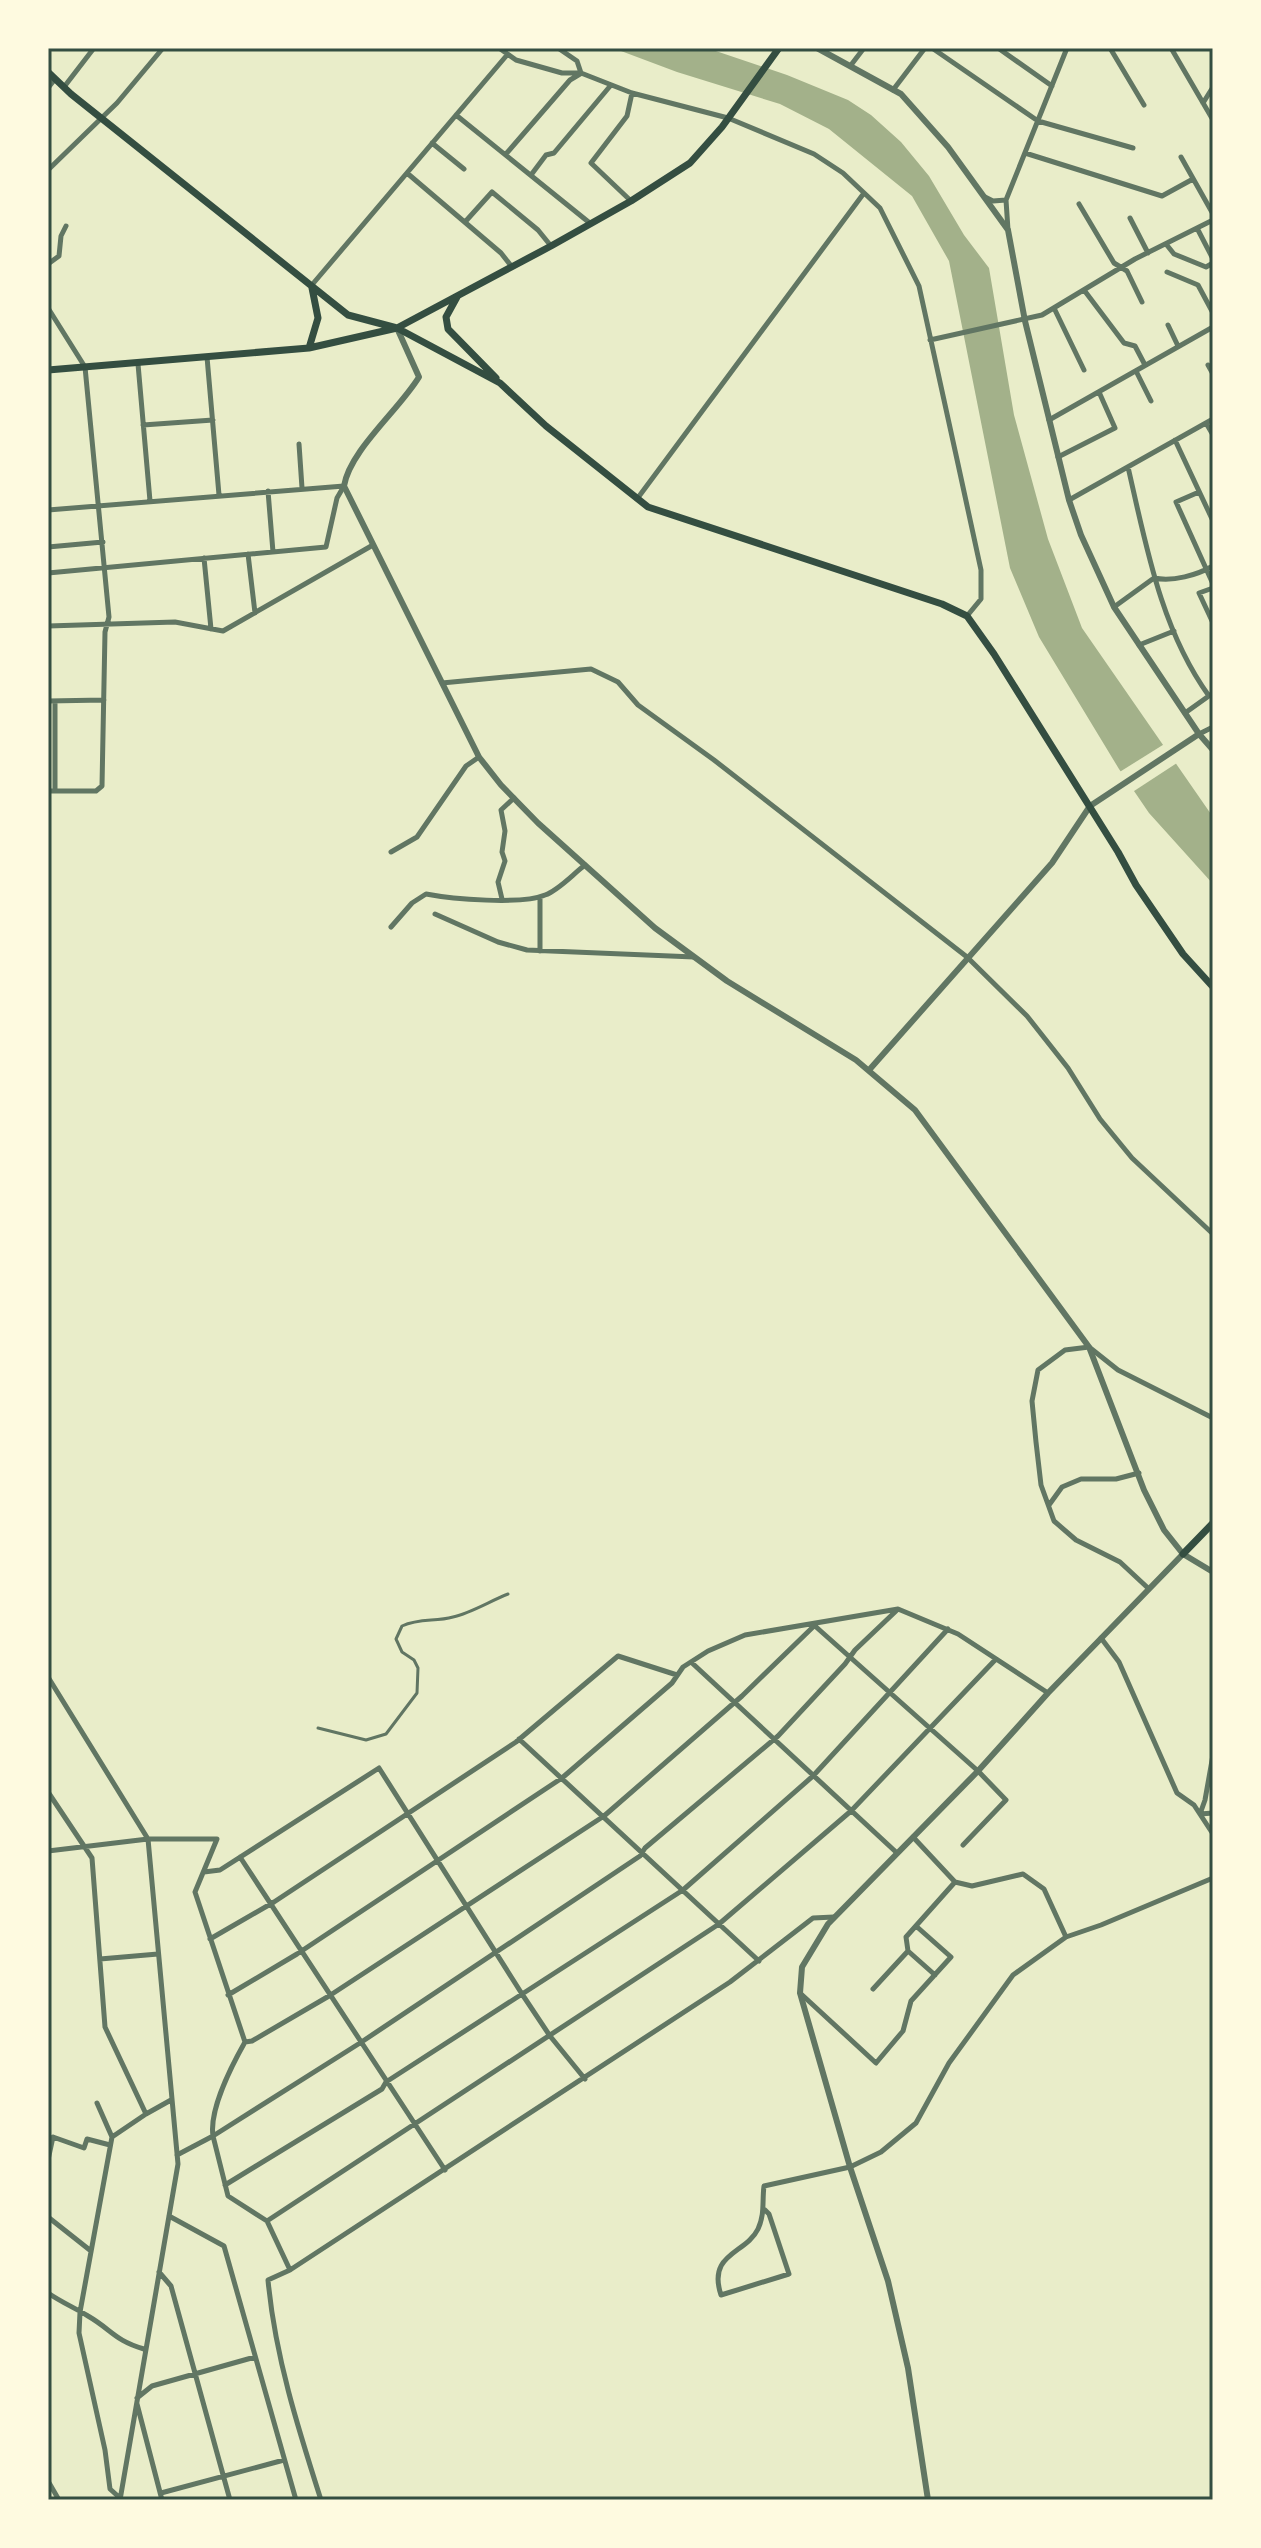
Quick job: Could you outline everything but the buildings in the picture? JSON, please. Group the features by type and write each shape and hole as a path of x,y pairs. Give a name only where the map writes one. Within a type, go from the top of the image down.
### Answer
{"main road":[{"path":"48,370 309,348 397,328 591,224 690,163 728,118 779,48"},
{"path":"48,72 348,315 397,328 500,383"},
{"path":"309,348 318,318 311,286"},
{"path":"457,296 446,317 448,329 546,426 648,507 942,604 967,616 994,654 1167,932 1213,987"},
{"path":"1183,1554 1213,1523"}],"street":[{"path":"64,87 94,48"},
{"path":"499,48 516,60 562,73 581,73 632,93 728,118 814,154 843,173 880,208 919,286 981,570 981,599 967,616"},
{"path":"558,48 577,61 581,73"},
{"path":"817,48 901,94 948,147 1008,230"},
{"path":"851,65 864,48"},
{"path":"893,90 925,48"},
{"path":"932,48 1038,121 1133,148"},
{"path":"998,48 1052,86"},
{"path":"1067,48 1006,200 1008,230 1025,321 1069,500 1081,535 1114,607 1199,734 1213,750"},
{"path":"1110,48 1144,105"},
{"path":"1171,48 1213,120"},
{"path":"1176,56 1181,48"},
{"path":"48,170 101,118 159,49"},
{"path":"311,286 507,55"},
{"path":"506,154 570,80 581,73"},
{"path":"48,88 55,79"},
{"path":"531,175 546,155 554,153 611,85"},
{"path":"1203,103 1213,87"},
{"path":"631,201 591,163 627,116 632,93"},
{"path":"456,115 591,224"},
{"path":"432,143 464,169"},
{"path":"1025,153 1162,196 1193,179"},
{"path":"1181,157 1213,214"},
{"path":"407,173 501,253 512,267"},
{"path":"465,222 492,192 538,230 551,246"},
{"path":"637,499 864,193"},
{"path":"985,197 993,201 1006,200"},
{"path":"1079,204 1114,263 1127,271 1142,302"},
{"path":"1130,218 1148,253"},
{"path":"929,340 1025,321 1213,220"},
{"path":"48,264 59,256 61,236 66,226"},
{"path":"1166,244 1174,254 1206,267 1213,261 1197,228"},
{"path":"1167,272 1198,285 1213,313"},
{"path":"1084,290 1124,343 1135,346 1145,365"},
{"path":"48,308 85,367 103,542 107,625 102,786 96,791 52,791 51,701 104,700"},
{"path":"1054,308 1084,370"},
{"path":"1168,325 1178,346"},
{"path":"1049,420 1213,327"},
{"path":"48,573 326,547 347,469 419,377 397,328"},
{"path":"207,357 219,495"},
{"path":"138,364 150,501"},
{"path":"1208,365 1213,374"},
{"path":"1136,371 1151,401"},
{"path":"1058,457 1115,428 1099,392"},
{"path":"1069,500 1213,419"},
{"path":"143,425 213,420"},
{"path":"1206,423 1213,435"},
{"path":"1175,440 1213,521"},
{"path":"299,444 302,488"},
{"path":"1128,467 1154,578 1191,672 1211,695 1185,713"},
{"path":"48,510 344,486"},
{"path":"344,486 479,757 514,798 655,928 727,981 870,1069 923,1120 1089,1347 1153,1510 1183,1554 1213,1572"},
{"path":"268,491 273,552"},
{"path":"1199,492 1176,502 1213,586 1199,593 1213,623"},
{"path":"48,547 103,542"},
{"path":"48,635 49,626 175,622 223,631 373,545"},
{"path":"248,554 255,613"},
{"path":"204,558 211,629"},
{"path":"1114,607 1154,578 1164,580 1213,566"},
{"path":"1139,645 1174,631"},
{"path":"442,683 591,669 618,682 638,705 726,769 967,957 1027,1016 1068,1068 1100,1119 1132,1158 1213,1234"},
{"path":"870,1069 1052,863 1090,806 1213,727"},
{"path":"391,852 417,837 466,766 479,757"},
{"path":"502,899 498,882 505,861 501,810 514,798"},
{"path":"391,927 412,903 426,894 447,898 540,897 548,895 585,865"},
{"path":"540,897 540,951"},
{"path":"435,914 498,942 540,951 696,957"},
{"path":"1149,1589 1120,1562 1076,1540 1054,1521 1041,1485 1032,1401 1038,1370 1065,1350 1089,1347 1118,1370 1213,1418"},
{"path":"1048,1506 1062,1487 1081,1479 1116,1479 1139,1473"},
{"path":"928,2500 905,2354 888,2281 850,2167 800,1993 802,1967 835,1917 1183,1554"},
{"path":"318,1728 366,1740 386,1734 417,1693 418,1668 414,1660 402,1652 396,1639 402,1626 425,1618 440,1620 458,1616 508,1594"},
{"path":"228,1995 562,1778 672,1683 691,1662 745,1635 898,1609 948,1629 1048,1693"},
{"path":"177,2155 213,2136 360,2043 640,1856 774,1740 898,1609"},
{"path":"814,1625 978,1771 1006,1800 963,1845"},
{"path":"245,2042 252,2041 329,1996 604,1816 734,1703 814,1625"},
{"path":"225,2185 382,2089 386,2082 683,1890 813,1776 948,1629"},
{"path":"1101,1638 1119,1662 1177,1793 1194,1805 1213,1834"},
{"path":"210,1939 270,1905 519,1739 618,1656 677,1675"},
{"path":"267,2221 719,1924 851,1811 996,1659"},
{"path":"691,1662 897,1853"},
{"path":"49,1682 148,1839 178,2164 120,2499"},
{"path":"519,1739 759,1961"},
{"path":"1200,1814 1213,1755"},
{"path":"203,1872 220,1870 379,1768 522,1994 550,2036 585,2079"},
{"path":"48,1792 92,1858 105,2027 146,2114"},
{"path":"1200,1814 1213,1813"},
{"path":"913,1837 955,1882 972,1886 1023,1874 1044,1889 1066,1937"},
{"path":"48,1851 148,1839 217,1839 195,1892 245,2042 217,2105 213,2136 228,2196 267,2221 290,2270"},
{"path":"240,1857 445,2170"},
{"path":"765,2210 789,2274 721,2295 717,2283 723,2264 730,2253 757,2232 765,2210 764,2186 850,2167 881,2152 916,2123 949,2063 1013,1975 1066,1937 1213,1878"},
{"path":"935,1975 908,1951 906,1937 955,1882"},
{"path":"321,2500 285,2383 268,2280 290,2270 585,2079 759,1961 813,1918 835,1917"},
{"path":"800,1993 876,2063 903,2031 911,2001 951,1957 916,1926"},
{"path":"873,1989 908,1951"},
{"path":"100,1959 158,1954"},
{"path":"112,2137 171,2100"},
{"path":"97,2103 112,2137 80,2312 79,2333 105,2450 110,2489 120,2499"},
{"path":"48,2160 53,2137 84,2148 87,2139 110,2145"},
{"path":"169,2216 224,2246 296,2500"},
{"path":"48,2217 91,2251"},
{"path":"159,2271 171,2286 230,2500"},
{"path":"48,2293 88,2315 122,2343 144,2349"},
{"path":"136,2399 152,2386 255,2357"},
{"path":"136,2399 162,2500"},
{"path":"161,2493 284,2460"},
{"path":"48,2481 59,2500"}],"shaded area":[{"path":"613,48 707,48 787,75 848,100 871,115 901,142 929,176 964,235 989,268 1014,415 1048,539 1082,628 1213,817 1213,884 1149,813 1039,637 1010,568 949,261 912,196 829,129 780,104 677,72"}],"pier":[{"path":"1166,743 1180,761 1131,793 1118,773"}]}
